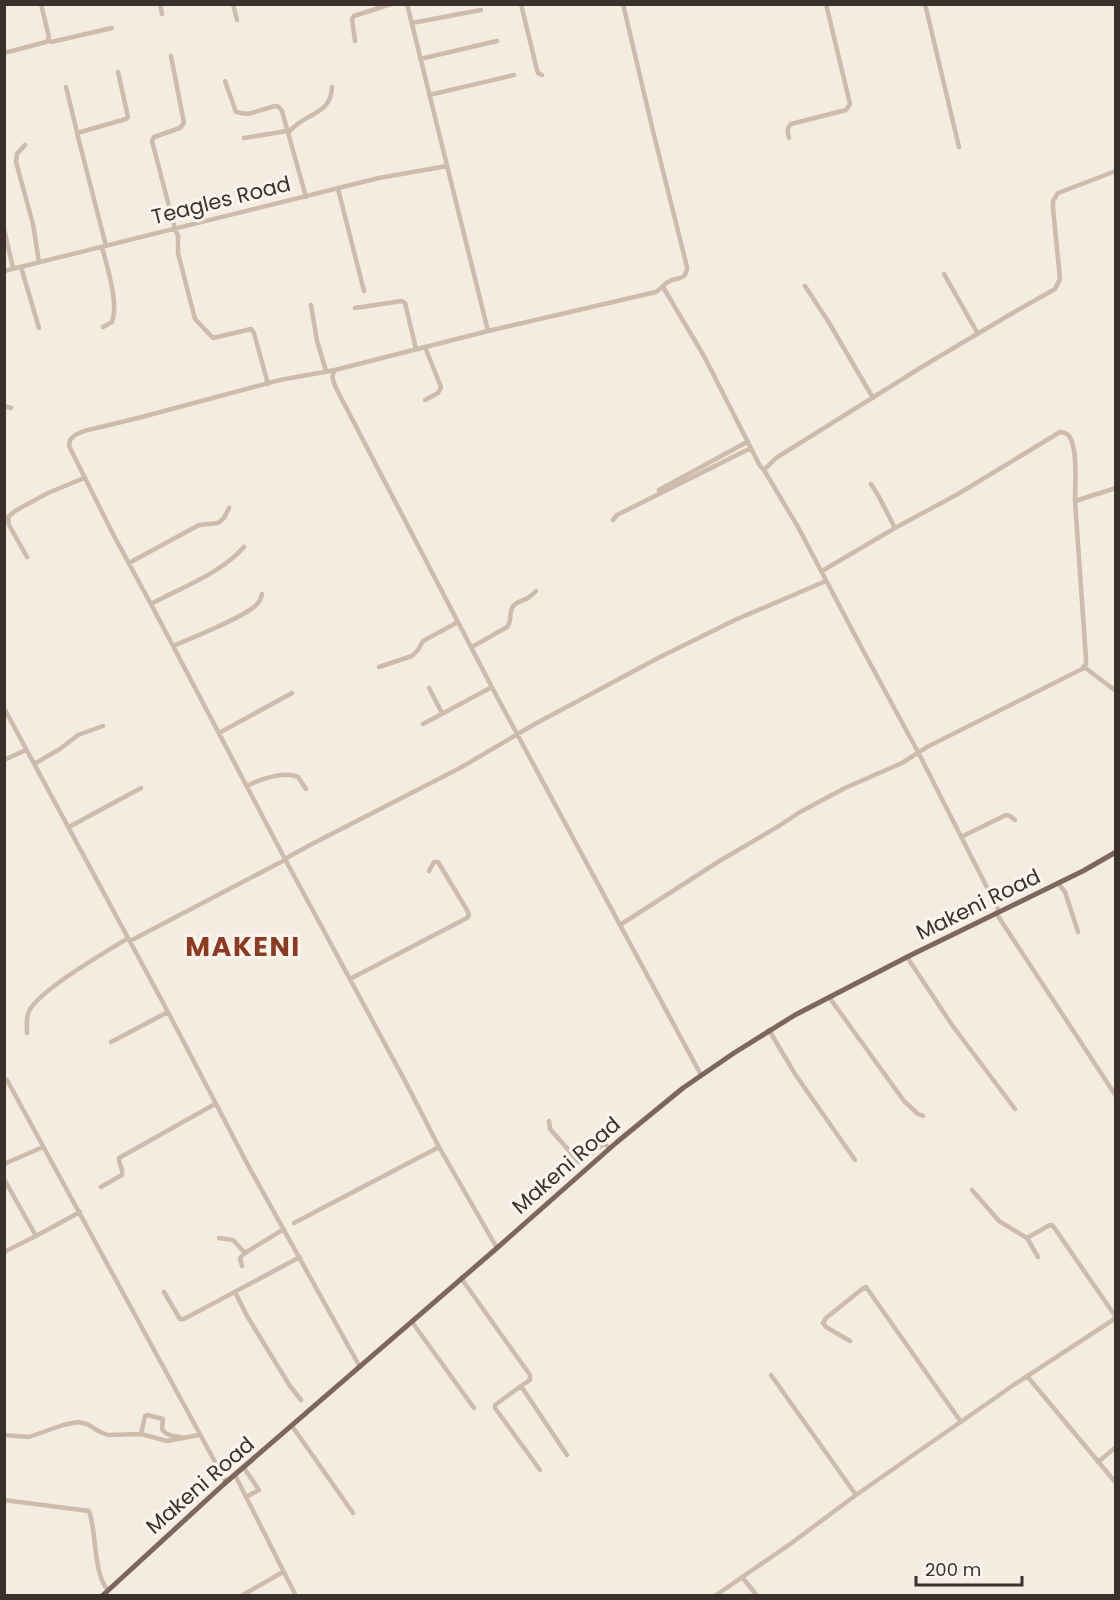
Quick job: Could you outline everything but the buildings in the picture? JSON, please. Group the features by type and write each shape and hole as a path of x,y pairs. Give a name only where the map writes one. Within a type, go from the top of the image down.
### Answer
{"main road":[{"name":"Makeni Road","path":"102,1596 226,1482 609,1149 701,1075 769,1030 829,997 1093,866 1116,852"}],"street":[{"path":"41,4 48,40"},
{"path":"160,4 162,14"},
{"path":"233,4 237,20"},
{"path":"355,41 352,19 354,16 391,4"},
{"path":"407,4 488,331"},
{"path":"521,4 537,70 542,75"},
{"path":"497,1248 439,1146 285,859 69,446 70,440 75,435 84,431 268,384 335,370 656,292 668,282 686,275 687,267 652,131 623,4"},
{"path":"789,138 787,131 791,124 846,110 850,104 826,4"},
{"path":"925,4 959,147"},
{"path":"412,23 481,10"},
{"path":"4,53 48,40 51,42 112,28"},
{"path":"420,59 497,41"},
{"path":"171,56 184,123 180,128 154,137 152,141 178,236 178,253 195,319 213,338 251,329 268,384"},
{"path":"77,132 128,117 118,72"},
{"path":"429,95 514,75"},
{"path":"225,81 236,112 248,114 275,106 282,111 306,197"},
{"path":"66,87 104,246 109,278 114,315 112,322 103,327"},
{"path":"244,138 288,131 327,105 332,97 333,87"},
{"path":"25,145 17,154 16,162 33,224 39,262"},
{"name":"Teagles Road","path":"4,271 389,176 447,166"},
{"path":"764,470 776,458 1055,289 1060,279 1053,201 1058,193 1116,171"},
{"path":"338,189 364,291"},
{"path":"4,229 13,268"},
{"path":"21,267 39,328"},
{"path":"944,274 978,334"},
{"path":"805,286 873,398"},
{"path":"663,287 691,334 760,466 822,571 918,752 997,912 1116,1096"},
{"path":"355,308 402,301 405,303 416,349"},
{"path":"311,305 317,341 326,371"},
{"path":"425,347 441,387 438,393 425,400"},
{"path":"335,370 332,374 337,390 492,687 701,1075"},
{"path":"4,406 11,408"},
{"path":"620,925 800,812 845,788 902,763 918,752 1084,667 1086,659 1075,501 1077,482 1073,447 1069,436 1060,432 958,494 822,571"},
{"path":"659,490 747,442"},
{"path":"613,520 617,515 751,448"},
{"path":"27,557 9,525 8,517 48,493 84,478"},
{"path":"871,484 895,528"},
{"path":"1075,501 1116,488"},
{"path":"129,563 199,525 218,523 230,508"},
{"path":"151,604 206,576 233,558 244,547"},
{"path":"27,1033 28,1014 34,1004 69,975 129,940 460,768 517,734 662,656 735,620 826,581"},
{"path":"472,647 510,625 513,605 529,598 536,591"},
{"path":"173,646 236,618 252,608 260,600 262,594"},
{"path":"379,667 412,656 423,641 458,622"},
{"path":"1084,667 1116,691"},
{"path":"423,724 492,687"},
{"path":"429,688 442,713"},
{"path":"219,732 292,693"},
{"path":"4,708 168,1011 250,1169 360,1367"},
{"path":"34,764 78,735 103,726"},
{"path":"4,760 26,750"},
{"path":"247,786 265,778 289,774 298,777 306,789"},
{"path":"69,827 141,788"},
{"path":"961,837 1006,815 1015,820"},
{"path":"350,979 467,918 469,915 467,910 438,862 434,862 429,871"},
{"path":"1058,883 1065,892 1078,932"},
{"path":"907,957 952,1024 1015,1109"},
{"path":"829,997 904,1101 923,1116"},
{"path":"111,1042 168,1011"},
{"path":"769,1030 795,1074 855,1160"},
{"path":"4,1080 8,1083 80,1212 226,1482"},
{"path":"1109,1085 1116,1084"},
{"path":"101,1187 122,1175 119,1158 215,1104"},
{"path":"549,1122 551,1130 579,1162 605,1143 609,1149"},
{"path":"294,1223 439,1146"},
{"path":"4,1164 43,1147"},
{"path":"4,1179 36,1236"},
{"path":"972,1190 1000,1223 1027,1238 1038,1257"},
{"path":"4,1252 80,1212"},
{"path":"715,1596 793,1542 855,1495 1116,1317 1053,1226 1050,1225 1027,1238"},
{"path":"242,1266 240,1258 245,1253 284,1228"},
{"path":"219,1238 233,1240 245,1253"},
{"path":"164,1292 181,1319 300,1257"},
{"path":"461,1278 530,1375 530,1380 500,1401 495,1408 540,1470"},
{"path":"850,1341 823,1323 826,1318 866,1287 961,1422"},
{"path":"235,1292 246,1316 301,1400"},
{"path":"412,1322 474,1408"},
{"path":"771,1375 855,1495"},
{"path":"1027,1376 1116,1483"},
{"path":"521,1386 567,1455"},
{"path":"141,1434 147,1415 163,1419 162,1430 167,1434 184,1438"},
{"path":"4,1435 29,1437 78,1422 108,1435 141,1434 162,1441 199,1435"},
{"path":"292,1426 353,1512"},
{"path":"1098,1462 1116,1447"},
{"path":"244,1468 259,1490 246,1497"},
{"path":"235,1475 296,1596"},
{"path":"4,1500 89,1511 100,1573 108,1590"},
{"path":"243,1595 283,1572"},
{"path":"742,1578 757,1596"}],"district":[{"name":"MAKENI","path":"243,946"}]}
